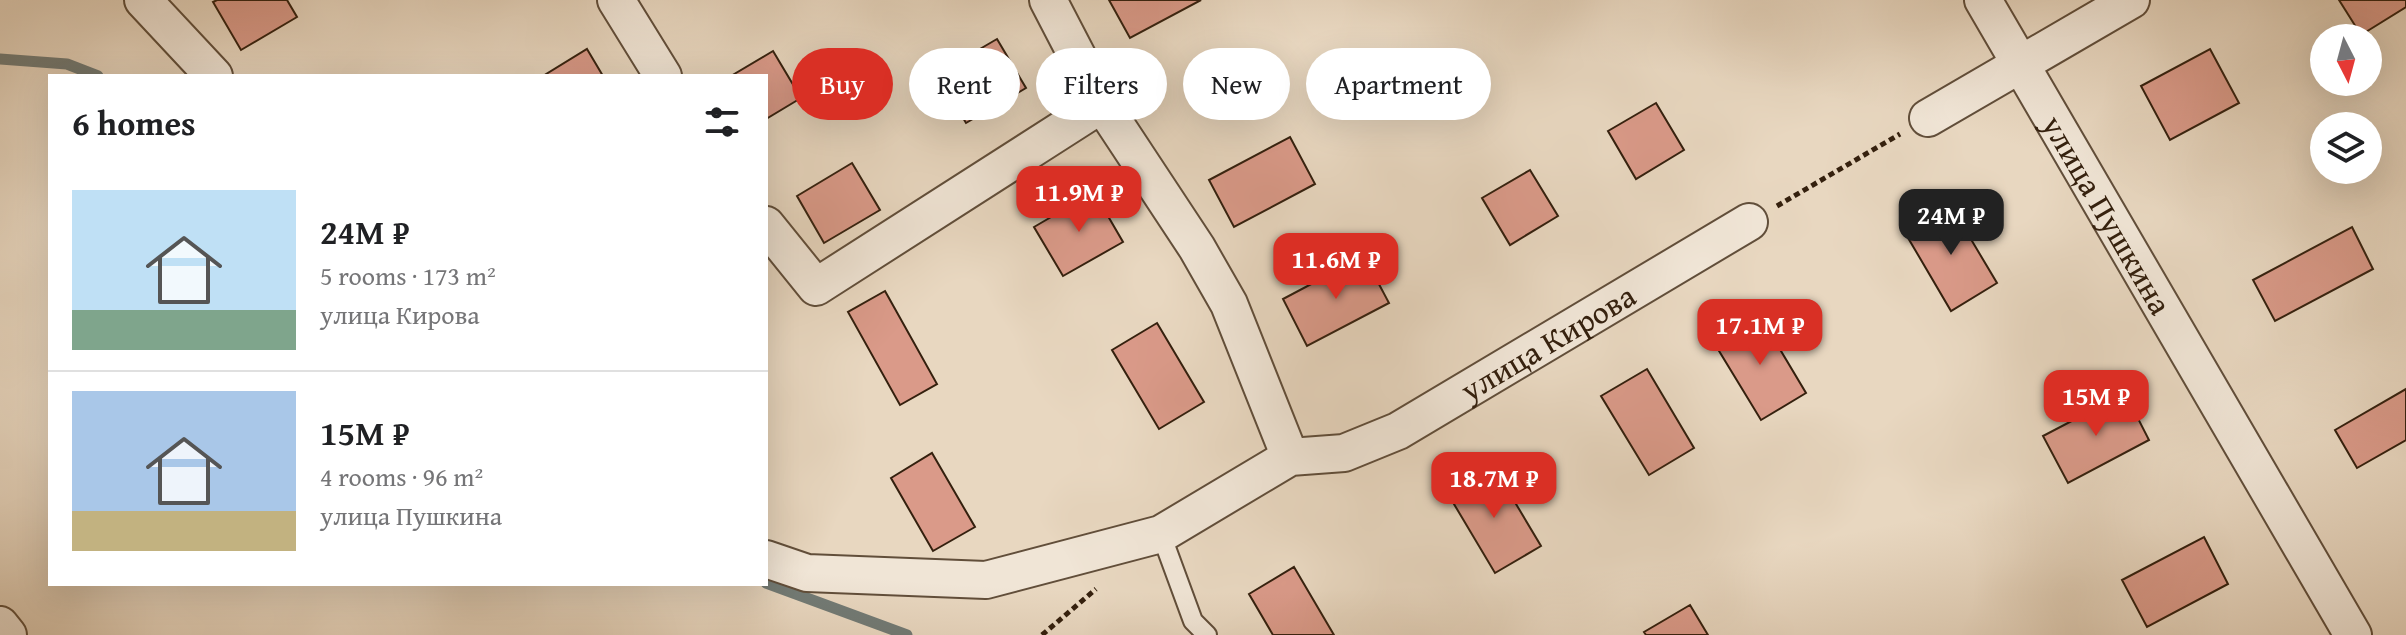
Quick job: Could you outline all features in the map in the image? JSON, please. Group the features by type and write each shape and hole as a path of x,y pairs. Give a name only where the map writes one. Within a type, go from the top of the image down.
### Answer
{"street":[{"path":"143,0 212,74"},
{"path":"616,0 662,74"},
{"path":"1048,0 1073,48"},
{"name":"улица Пушкина","path":"1983,0 2353,635"},
{"path":"1928,118 2131,0"},
{"path":"768,227 816,287 1077,120"},
{"path":"1113,120 1197,248 1229,304 1290,457"},
{"name":"улица Кирова","path":"768,560 807,573 986,580 1161,534 1290,457 1344,453 1398,431 1749,222"},
{"path":"0,625 8,635"}],"lane":[{"path":"1161,534 1193,621 1207,635"}],"path":[{"path":"1749,222 1928,118"}],"building":[{"path":"287,0 297,17 241,50 213,2"},
{"path":"1109,0 1201,0 1130,38"},
{"path":"2339,0 2406,0 2406,7 2379,24 2354,24"},
{"path":"997,39 1002,48 982,48"},
{"path":"587,49 602,74 546,74"},
{"path":"2210,49 2239,103 2170,140 2141,86"},
{"path":"773,51 792,83 792,103 768,118 768,74 734,74"},
{"path":"1020,78 1026,88 1020,92"},
{"path":"1656,103 1684,150 1636,179 1608,131"},
{"path":"1290,137 1315,184 1234,227 1209,180"},
{"path":"852,163 880,210 824,243 797,196"},
{"path":"1530,170 1558,216 1510,245 1482,198"},
{"path":"1094,192 1123,242 1063,276 1034,227"},
{"path":"1950,204 1997,283 1951,311 1904,231"},
{"path":"2352,227 2373,269 2275,321 2253,280"},
{"path":"1364,256 1389,303 1307,346 1283,299"},
{"path":"885,291 937,384 900,405 848,312"},
{"path":"1759,314 1806,393 1761,420 1713,341"},
{"path":"1157,323 1204,402 1159,429 1112,350"},
{"path":"1647,369 1694,448 1649,475 1601,396"},
{"path":"2406,389 2406,440 2357,468 2335,430"},
{"path":"2125,393 2149,440 2068,483 2043,436"},
{"path":"932,453 975,527 933,551 891,478"},
{"path":"1494,467 1541,546 1495,573 1448,494"},
{"path":"2204,537 2228,584 2147,627 2122,580"},
{"path":"1294,567 1334,635 1273,635 1249,594"},
{"path":"1690,605 1708,635 1646,635 1644,632"}],"waterway":[{"path":"0,59 67,64 93,74"},
{"path":"768,584 907,635"}]}
